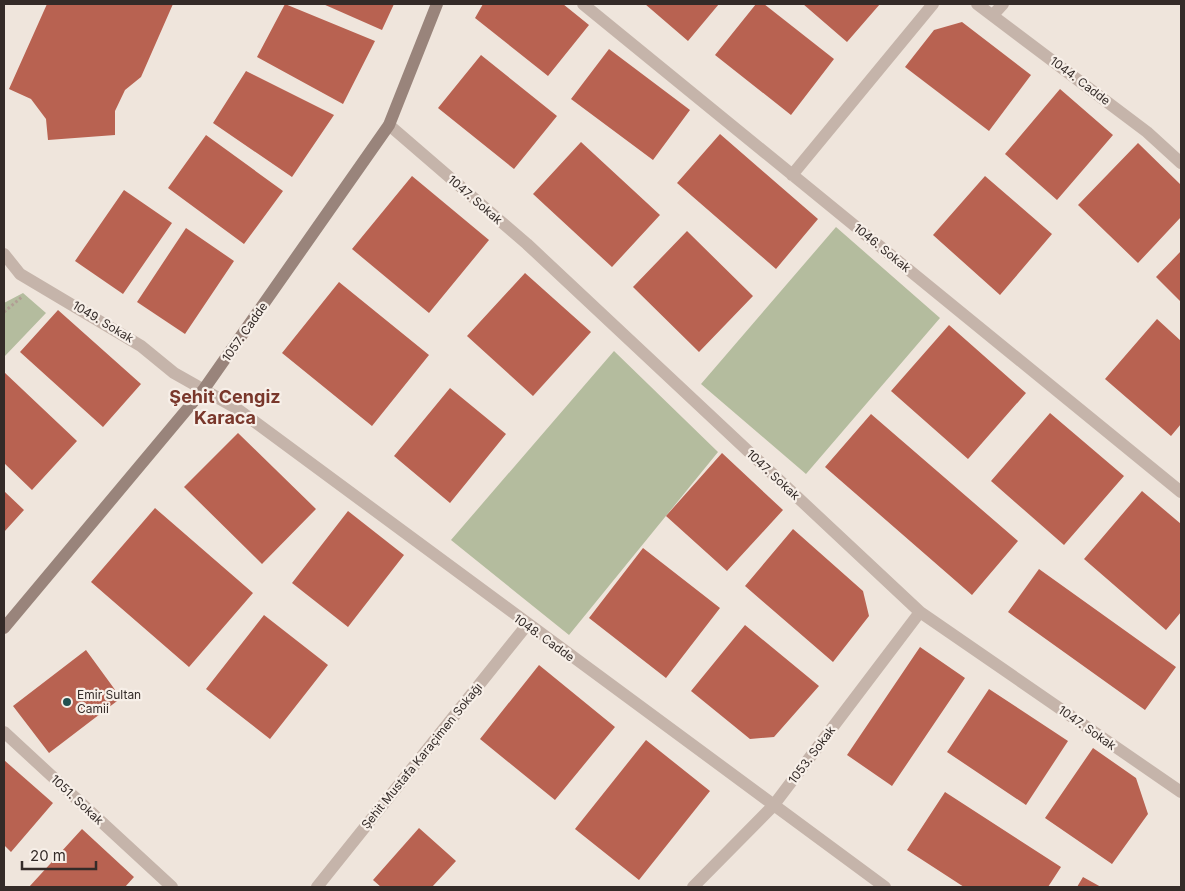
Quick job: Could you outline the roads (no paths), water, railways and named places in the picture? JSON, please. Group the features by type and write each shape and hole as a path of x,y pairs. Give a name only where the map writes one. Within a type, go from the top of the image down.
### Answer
{"street":[{"name":"1057. Cadde","path":"4,628 204,389 389,125 438,4"},
{"name":"1046. Sokak","path":"583,4 1181,492"},
{"path":"792,175 933,4"},
{"name":"1044. Cadde","path":"977,4 1147,132 1181,162"},
{"path":"993,15 1004,4"},
{"name":"1047. Sokak","path":"389,125 534,251 920,612 1181,792"},
{"name":"1049. Sokak","path":"4,254 20,274 141,346 174,374 204,389"},
{"name":"1048. Cadde","path":"204,389 243,414 884,887"},
{"name":"1053. Sokak","path":"693,887 773,806 920,612"},
{"name":"Şehit Mustafa Karaçimen Sokağı","path":"317,887 527,625"},
{"name":"1051. Sokak","path":"4,732 172,887"}],"place":[{"name":"Emir Sultan Camii","path":"67,702"}],"district":[{"name":"Şehit Cengiz Karaca","path":"225,407"}]}
